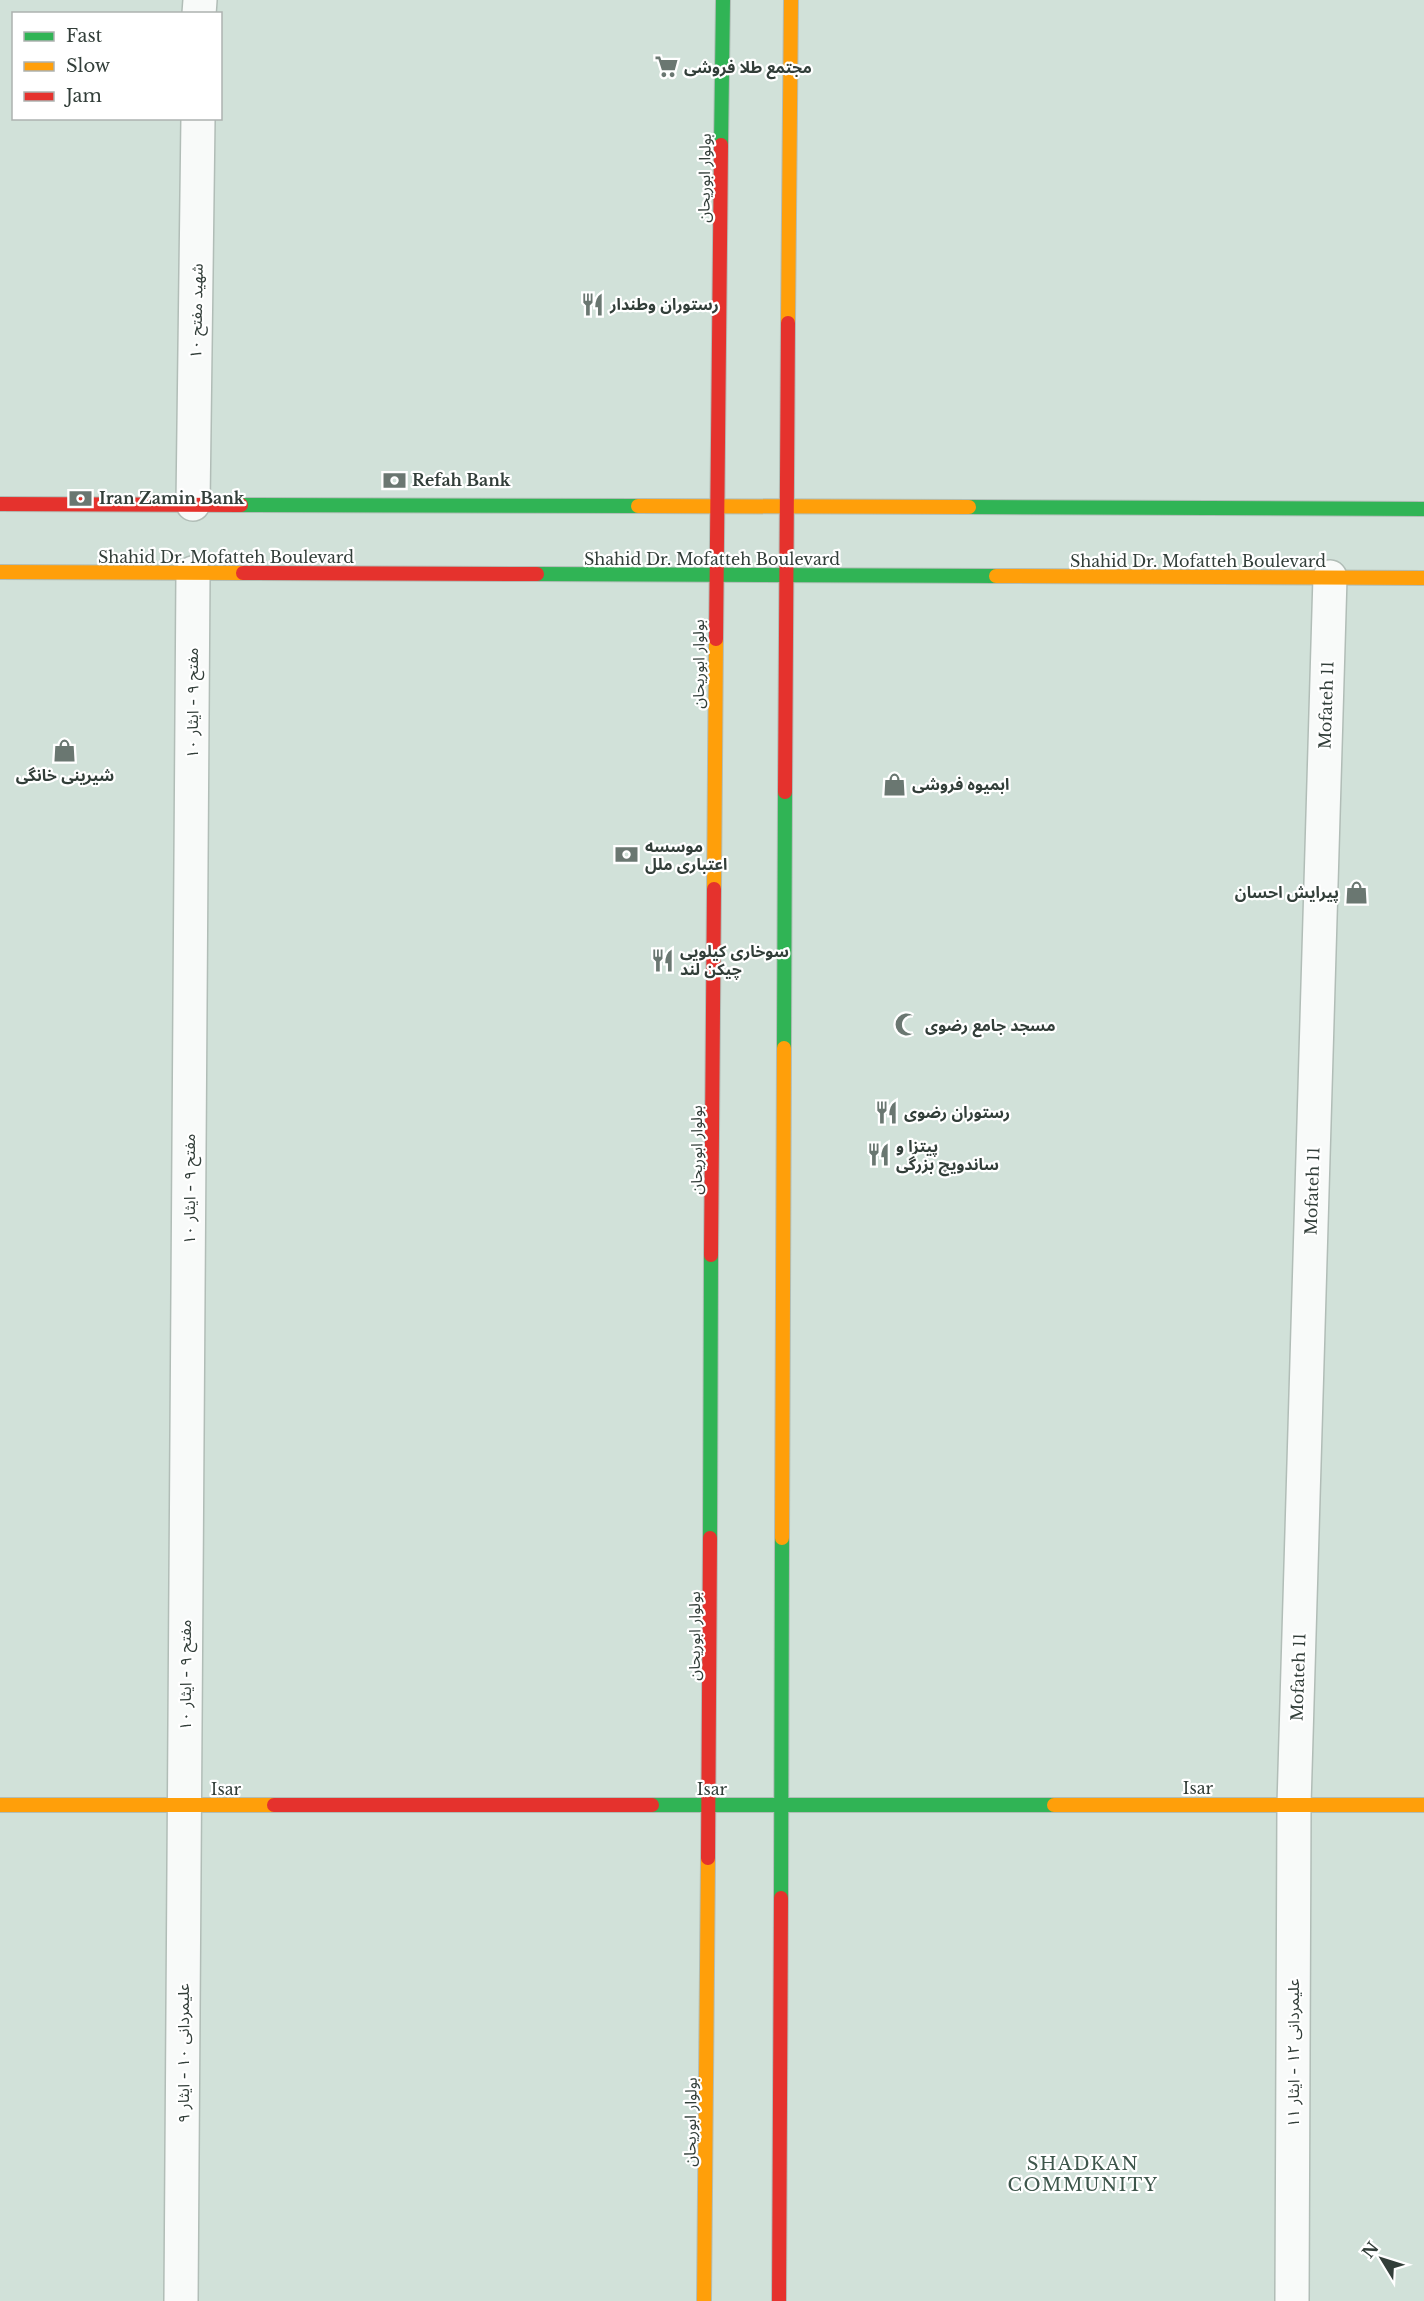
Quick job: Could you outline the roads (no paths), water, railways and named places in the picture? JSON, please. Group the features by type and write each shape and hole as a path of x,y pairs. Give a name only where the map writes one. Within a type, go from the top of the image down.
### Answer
{"street":[{"name":"بولوار ابوریحان","path":"704,2301 710,1805 715,575 723,0"},
{"path":"779,2301 786,507 791,0"},
{"name":"شهید مفتح ۱۰","path":"193,504 198,120"},
{"path":"0,504 1424,509"},
{"name":"Shahid Dr. Mofatteh Boulevard","path":"0,572 1424,578"},
{"name":"مفتح ۹ - ایثار ۱۰","path":"184,1805 193,573"},
{"name":"Mofateh 11","path":"1294,1804 1330,578"},
{"name":"علیمردانی ۱۲ - ایثار ۱۱","path":"1292,2301 1294,1804"},
{"name":"Isar","path":"0,1805 1424,1804"},
{"name":"علیمردانی ۱۰ - ایثار ۹","path":"181,2301 184,1805"}],"place":[{"name":"مجتمع طلا فروشی","path":"666,67"},
{"name":"رستوران وطندار","path":"592,304"},
{"name":"Refah Bank","path":"394,480"},
{"name":"Iran Zamin Bank","path":"81,498"},
{"name":"شیرینی خانگی","path":"65,750"},
{"name":"ابمیوه فروشی","path":"894,784"},
{"name":"موسسه اعتباری ملل","path":"627,855"},
{"name":"پیرایش احسان","path":"1357,892"},
{"name":"سوخاری کیلویی چیکن لند","path":"662,960"},
{"name":"مسجد جامع رضوی","path":"907,1025"},
{"name":"رستوران رضوی","path":"886,1112"},
{"name":"پیتزا و ساندویچ بزرگی","path":"878,1155"}],"district":[{"name":"SHADKAN COMMUNITY","path":"1083,2174"}]}
